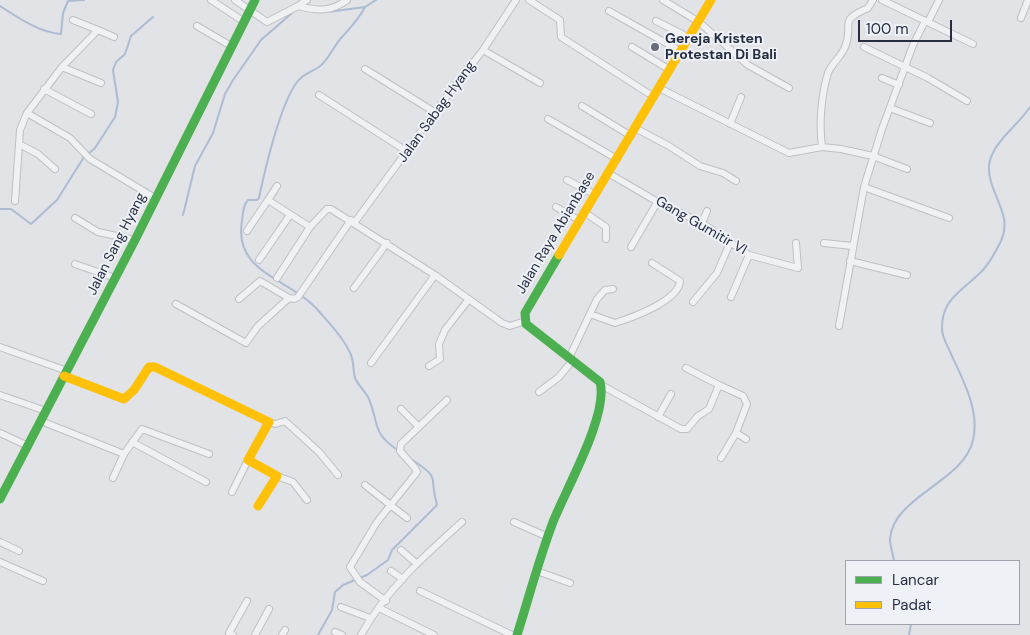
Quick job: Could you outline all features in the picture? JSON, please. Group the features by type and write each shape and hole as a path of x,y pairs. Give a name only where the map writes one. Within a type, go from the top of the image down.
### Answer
{"street":[{"path":"211,0 243,21"},
{"path":"235,0 267,22 307,0"},
{"name":"Jalan Sang Hyang","path":"0,500 135,240 255,0"},
{"path":"298,6 315,10 328,10 337,7 347,0"},
{"name":"Jalan Sabag Hyang","path":"176,304 246,343 258,326 289,298 294,299 298,297 353,221 408,152 446,96 483,50 516,0"},
{"path":"528,0 560,20 561,36 654,97"},
{"path":"663,0 699,22 748,65 789,88"},
{"name":"Jalan Raya Abianbase","path":"525,321 528,307 594,194 682,52 711,0"},
{"path":"822,147 821,120 829,72 846,46 849,19 853,14 868,8 873,0"},
{"path":"882,0 973,44"},
{"path":"839,326 852,246 864,187 873,156 913,45 939,0"},
{"path":"1021,18 1028,0"},
{"path":"609,11 682,52"},
{"path":"72,20 114,37"},
{"path":"656,21 690,38"},
{"path":"197,26 231,46"},
{"path":"15,201 21,124 44,89 62,67 98,30"},
{"path":"632,47 670,70"},
{"path":"864,47 968,101"},
{"path":"483,50 540,83"},
{"path":"62,67 101,83"},
{"path":"365,69 436,113"},
{"path":"882,78 899,85"},
{"path":"659,88 789,153 822,147 873,156 907,169"},
{"path":"44,89 90,114"},
{"path":"319,95 408,152"},
{"path":"730,124 741,97"},
{"path":"582,106 633,132 669,146 700,166 723,173 736,181"},
{"path":"890,108 930,123"},
{"path":"27,113 70,138 90,159 155,198"},
{"path":"548,119 616,159"},
{"path":"19,144 38,154 55,169"},
{"name":"Gang Gumitir VI","path":"608,173 702,223 749,255 798,268 796,243"},
{"path":"567,180 594,194"},
{"path":"247,231 277,186"},
{"path":"864,187 949,218"},
{"path":"268,200 310,227"},
{"path":"631,247 658,201"},
{"path":"556,207 579,220"},
{"path":"277,278 310,227 329,209 353,221 435,274 508,326 525,321 531,330 603,386 681,429 687,429 698,416 709,409 719,385"},
{"path":"702,223 706,211"},
{"path":"584,212 606,227 606,239"},
{"path":"259,260 290,214"},
{"path":"75,218 98,232 135,240"},
{"path":"354,288 387,243"},
{"path":"693,302 716,273 730,243"},
{"path":"824,243 852,246"},
{"path":"731,297 749,255"},
{"path":"850,261 907,276"},
{"path":"590,314 614,323 649,310 668,298 680,281 652,262"},
{"path":"75,264 115,278"},
{"path":"371,363 435,274"},
{"path":"239,299 260,281 289,298"},
{"path":"539,392 560,377 571,360 601,293 605,290 613,289"},
{"path":"430,366 440,359 439,344 445,330 468,299"},
{"path":"0,347 66,373 124,399 130,396 139,379 149,367 159,368 269,422 275,424 285,421 319,452 338,475"},
{"path":"686,368 746,400 747,408 736,433 721,458"},
{"path":"517,635 548,537 571,479 587,446 599,410 603,386"},
{"path":"658,417 671,394"},
{"path":"0,395 46,411"},
{"path":"386,600 357,580 350,570 352,563 377,522 417,472 416,468 400,451 401,444 447,400"},
{"path":"401,409 418,426"},
{"path":"41,421 124,454"},
{"path":"232,492 269,422"},
{"path":"112,478 124,454 142,429 209,454"},
{"path":"0,433 28,446"},
{"path":"736,433 746,439"},
{"path":"132,442 206,482"},
{"path":"248,460 276,476 293,482 307,500"},
{"path":"258,506 276,476"},
{"path":"364,485 406,518"},
{"path":"361,635 370,618 417,564 462,522"},
{"path":"514,522 548,537"},
{"path":"0,542 19,551"},
{"path":"401,550 417,564"},
{"path":"0,562 43,581"},
{"path":"391,571 403,580"},
{"path":"537,571 570,583"},
{"path":"420,591 512,635"},
{"path":"230,634 247,600"},
{"path":"341,607 370,618"},
{"path":"379,608 434,635"},
{"path":"255,635 269,609"}],"waterway":[{"path":"0,6 37,28 61,34 63,13 68,1 84,0"},
{"path":"328,12 365,7 376,0"},
{"path":"365,7 326,60 319,67 299,79 291,92 279,121 259,198 257,200 248,200 244,207 241,238 246,252 254,264 305,298 317,309 340,337 351,355 355,378 372,406 377,427 384,438 399,451"},
{"path":"183,215 195,166 213,133 225,94 261,40 292,13"},
{"path":"88,154 95,148 115,117 118,102 113,70 116,62 125,54 131,36 153,17"},
{"path":"894,560 890,539 894,524 903,511 915,500 957,467 967,455 973,440 975,429 972,407 965,385 943,336 943,318 945,310 955,295 983,270 1001,241 1004,221 989,175 989,165 991,157 1000,141 1030,107"},
{"path":"0,209 11,209 31,224 57,200 84,157"},
{"path":"318,635 332,610 335,592 343,585 367,575 388,560 392,550 437,505 431,475 411,459"},
{"path":"909,635 911,625"}],"traffic: fast":[{"path":"0,499 135,240 255,0"},
{"path":"517,635 553,522 593,432 601,396 600,382 526,324 525,313 559,255"}],"traffic: slow":[{"path":"559,255 711,0"},
{"path":"64,376 124,399 134,390 149,367 155,367 269,422 248,460 277,476 258,506"}],"place":[{"name":"Gereja Kristen Protestan Di Bali","path":"655,47"}]}
